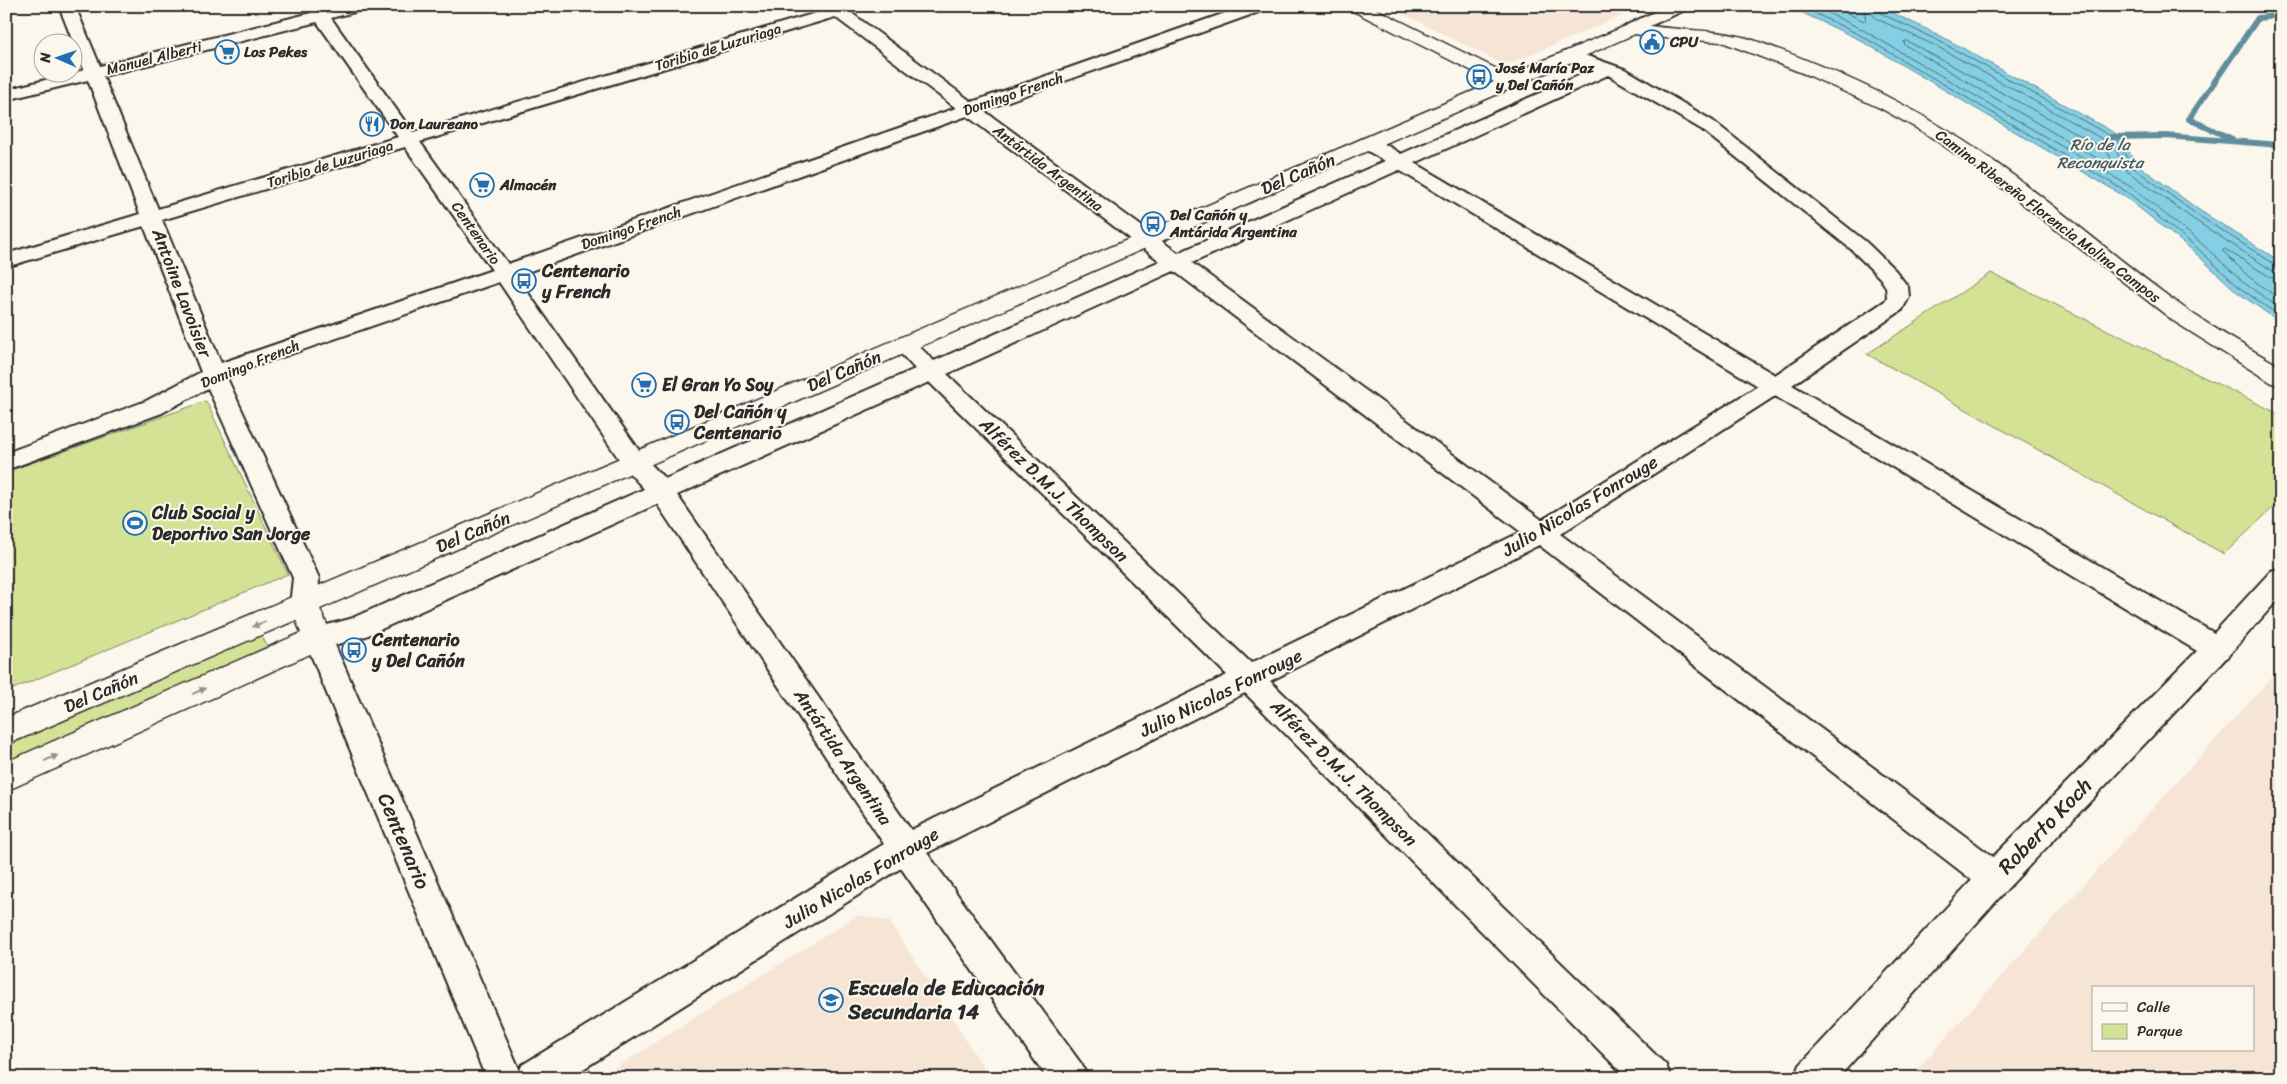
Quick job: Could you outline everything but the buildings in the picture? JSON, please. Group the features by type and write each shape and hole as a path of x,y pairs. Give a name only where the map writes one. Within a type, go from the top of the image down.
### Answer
{"street":[{"name":"Antoine Lavoisier","path":"67,6 214,375 306,578 304,605"},
{"name":"Manuel Alberti","path":"6,96 318,11 360,6"},
{"name":"Domingo French","path":"6,462 154,407 239,364 504,273 1261,6"},
{"path":"1357,6 1508,82"},
{"name":"Del Cañón","path":"6,732 304,605 1368,144 1681,6"},
{"name":"Antártida Argentina","path":"841,8 969,109 1541,533 1995,878"},
{"name":"Toribio de Luzuriaga","path":"6,261 841,8"},
{"name":"Centenario","path":"318,11 504,273 634,462"},
{"name":"Camino Ribereño Florencia Molina Campos","path":"1633,28 1650,32 1704,34 1733,40 1816,72 1889,106 1932,129 1982,163 2183,317 2281,378"},
{"path":"1570,56 1606,70"},
{"name":"Del Cañón","path":"6,777 318,638 356,628 1606,70"},
{"name":"Julio Nicolas Fonrouge","path":"535,1078 905,848 1541,533 1776,386 1894,305 1898,297 1896,287 1888,274 1859,246 1707,125 1621,74 1606,70"},
{"path":"1368,144 2218,649"},
{"name":"Alférez D.M.J. Thompson","path":"904,345 1249,679 1652,1078"},
{"name":"Antártida Argentina","path":"634,462 661,491 905,848 1069,1078"},
{"name":"Roberto Koch","path":"1813,1078 1995,878 2218,649 2281,578"},
{"name":"Centenario","path":"304,605 504,1078"}],"shaded area":[{"path":"1388,6 1644,6 1511,63 1501,63"},
{"path":"2281,667 2281,1078 1909,1078"},
{"name":"Escuela de Educación Secundaria 14","path":"858,915 890,922 990,1078 599,1078"}],"green space":[{"path":"1991,273 2281,415 2281,500 2224,554 1867,354"},
{"name":"Club Social y Deportivo San Jorge","path":"206,401 288,574 6,692 6,472"},
{"path":"260,632 268,648 6,762 6,743"}],"water":[{"name":"Río de la Reconquista","path":"1788,6 1878,6 1941,36 2122,137 2134,162 2199,210 2281,262 2281,323 2237,292 2192,250 2124,196 1858,39"}],"waterway":[{"path":"2232,139 2189,119 2258,18 2281,15"},
{"path":"2111,137 2165,136 2281,145"}],"place":[{"name":"CPU","path":"1652,42"},
{"name":"Los Pekes","path":"227,52"},
{"name":"José María Paz y Del Cañón","path":"1479,77"},
{"name":"Don Laureano","path":"372,124"},
{"name":"Almacén","path":"482,185"},
{"name":"Del Cañón y Antárida Argentina","path":"1153,224"},
{"name":"Centenario y French","path":"524,281"},
{"name":"El Gran Yo Soy","path":"644,385"},
{"name":"Del Cañón y Centenario","path":"677,422"},
{"name":"Club Social y Deportivo San Jorge","path":"135,523"},
{"name":"Centenario y Del Cañón","path":"354,650"},
{"name":"Escuela de Educación Secundaria 14","path":"831,1000"}]}
